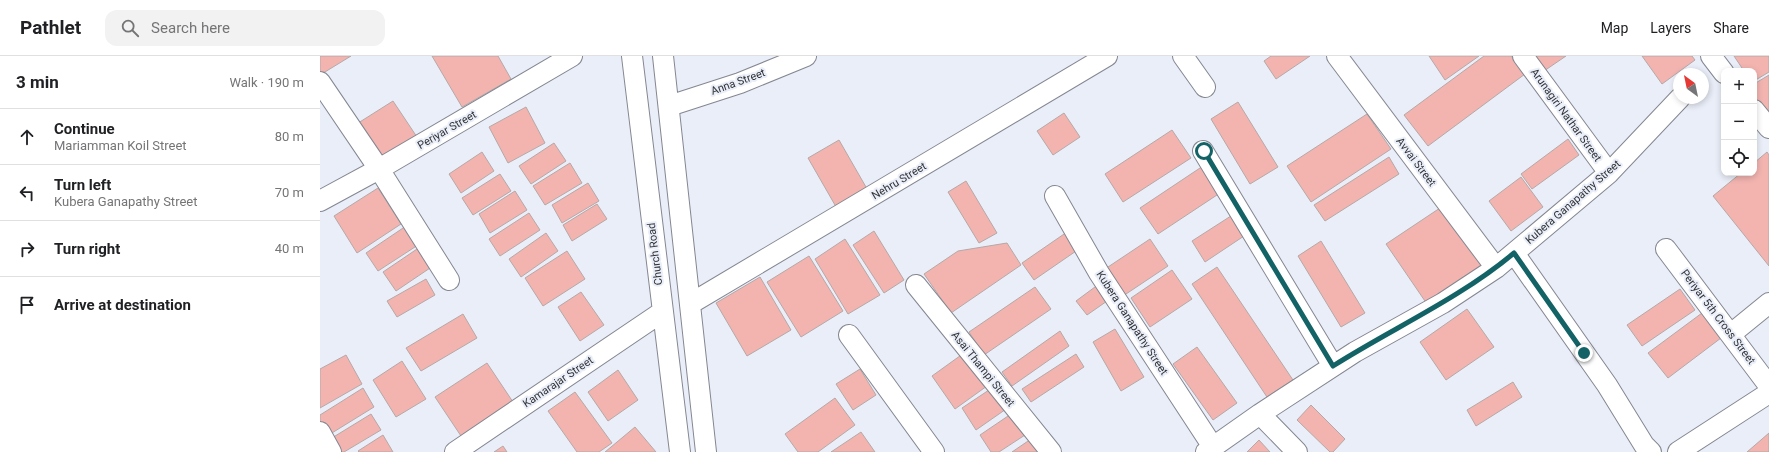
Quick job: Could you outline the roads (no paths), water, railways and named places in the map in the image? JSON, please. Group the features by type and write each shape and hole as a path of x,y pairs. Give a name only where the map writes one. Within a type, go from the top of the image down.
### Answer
{"street":[{"name":"Periyar Street","path":"320,202 572,56"},
{"name":"Church Road","path":"632,56 680,452"},
{"path":"663,56 706,452"},
{"name":"Anna Street","path":"669,106 740,82 806,56"},
{"name":"Nehru Street","path":"690,304 1107,56"},
{"path":"1183,56 1205,87"},
{"name":"Avvai Street","path":"1337,56 1496,268"},
{"name":"Arunagiri Nathar Street","path":"1523,56 1609,173"},
{"path":"320,82 379,169 449,280"},
{"name":"Kubera Ganapathy Street","path":"1055,196 1099,273 1209,450 1260,414 1355,352 1443,303 1496,268 1609,173 1674,104"},
{"path":"1757,114 1769,128"},
{"path":"1204,151 1333,366"},
{"name":"Periyar 5th Cross Street","path":"1666,249 1769,386"},
{"path":"1514,253 1607,385 1644,444 1651,452"},
{"name":"Asai Thampi Street","path":"916,285 1051,452"},
{"path":"1731,334 1769,303"},
{"name":"Kamarajar Street","path":"455,452 662,312"},
{"path":"849,335 934,452"},
{"path":"1678,452 1769,394"},
{"path":"1260,414 1297,452"},
{"path":"320,432 331,452"}]}
